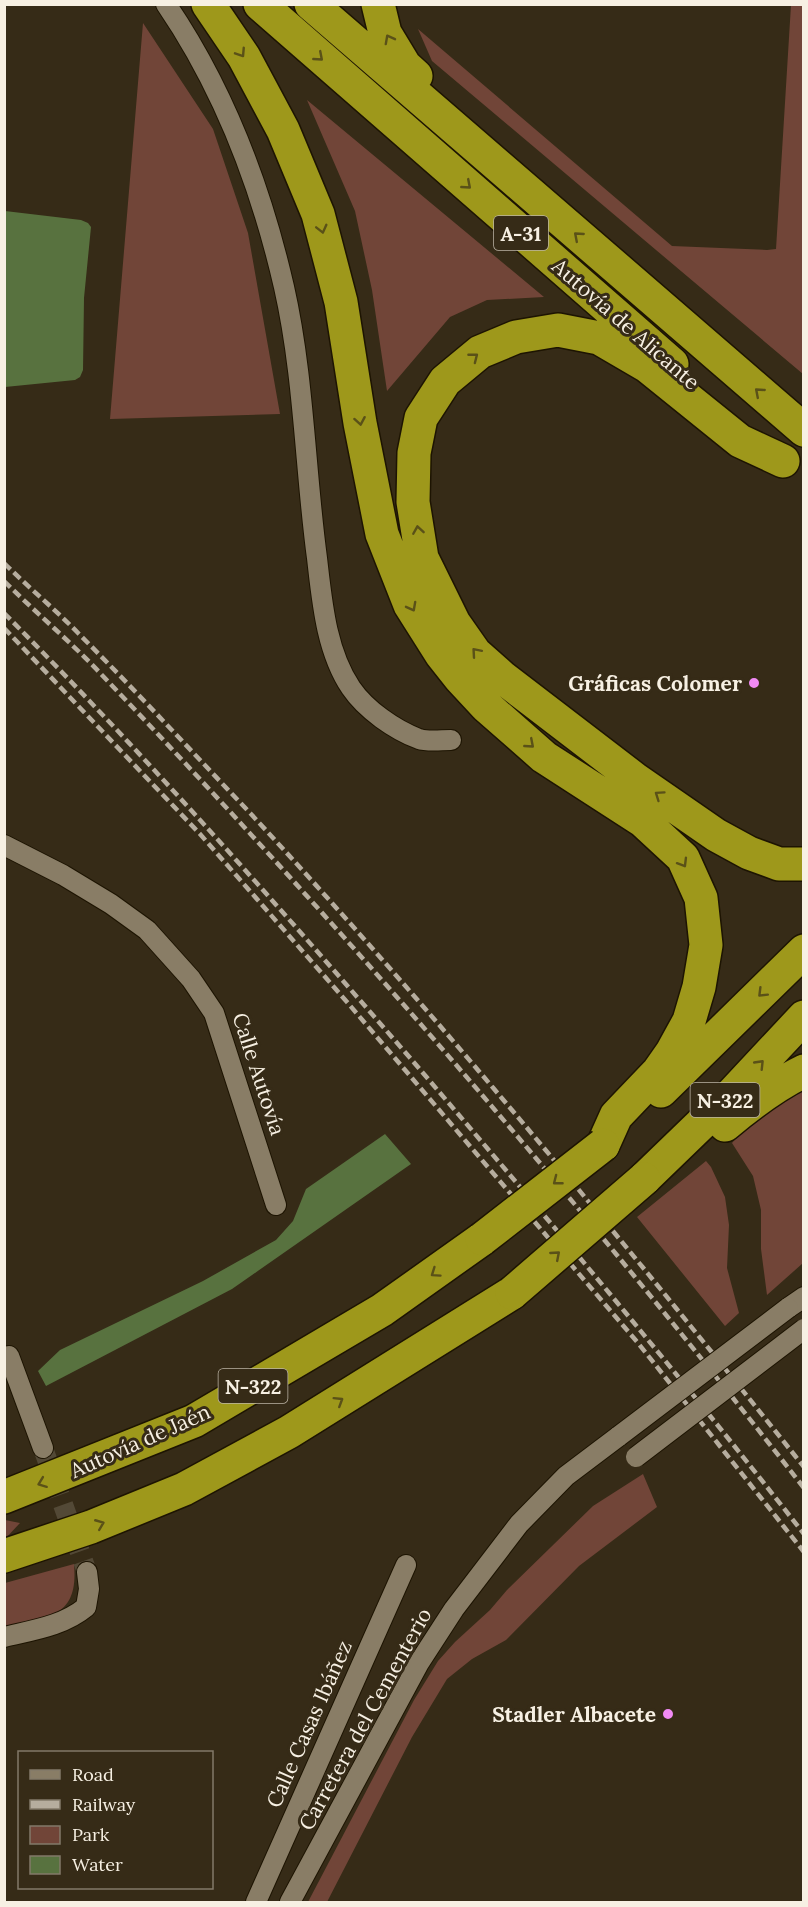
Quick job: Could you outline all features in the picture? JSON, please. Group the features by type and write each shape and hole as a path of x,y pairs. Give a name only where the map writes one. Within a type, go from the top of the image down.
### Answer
{"highway":[{"path":"208,4 244,57 283,130 318,214 341,302 360,423 382,534 410,605 441,654 486,706 544,757 643,821 683,858 701,898 706,945 699,987 689,1021 658,1072 616,1116 603,1145"},
{"name":"Autovía de Alicante","path":"260,4 793,469"},
{"name":"Autovía de Alicante","path":"311,4 804,430"},
{"path":"378,4 385,33 405,66 454,110 477,148"},
{"path":"793,469 740,441 647,366 599,338 558,330 516,337 480,352 445,381 421,418 414,453 413,502 422,558 454,623 475,653 502,678 635,779 716,835 749,853 779,864 804,864"},
{"name":"N-322","path":"603,1145 676,1078 804,951"},
{"name":"N-322","path":"4,1556 91,1527 184,1489 289,1432 512,1293 644,1179 732,1094 804,1017"},
{"path":"644,1179 695,1150 751,1103 804,1071"},
{"name":"Autovía de Jaén","path":"4,1497 194,1421 381,1310 483,1239 603,1145"}],"street":[{"path":"166,4 191,43 234,128 254,182 285,290 297,369 310,502 327,627 338,662 351,688 367,707 386,722 421,740 451,740"},
{"name":"Calle Autovía","path":"4,845 63,875 111,904 147,930 191,979 214,1013 276,1205"},
{"name":"Carretera del Cementerio","path":"290,1902 419,1664 454,1609 519,1524 567,1476 796,1302"},
{"path":"636,1457 804,1329"},
{"path":"7,1357 42,1448"},
{"name":"Calle Casas Ibáñez","path":"256,1902 406,1565"},
{"path":"4,1637 73,1618 86,1607 89,1589 87,1572"}],"green space":[{"path":"791,5 804,5 803,374 432,61 418,29 672,246 767,250 776,249"},
{"path":"143,23 213,129 248,233 280,414 110,419"},
{"path":"307,100 544,297 487,300 450,317 387,391 372,290 355,211"},
{"path":"803,1089 803,1263 767,1295 761,1249 761,1210 753,1176 732,1143 758,1114"},
{"path":"706,1161 725,1197 729,1225 727,1268 739,1313 725,1326 637,1217"},
{"path":"643,1474 657,1507 579,1566 506,1640 472,1659 447,1679 412,1737 327,1902 308,1902 414,1700 438,1661 593,1506"},
{"path":"5,1520 20,1523 5,1539"},
{"path":"74,1564 74,1582 71,1595 65,1605 47,1617 5,1627 5,1583"}],"water":[{"path":"5,211 81,220 91,227 84,298 83,370 80,377 75,380 5,387"},
{"path":"385,1134 411,1164 232,1289 46,1386 38,1371 60,1350 203,1281 276,1240 293,1221 306,1189"}],"tunnel":[{"path":"43,1448 87,1572"}],"railway":[{"path":"4,563 70,625 144,701 251,814 394,973 534,1136 804,1467"},
{"path":"4,581 101,674 374,971 550,1174 804,1488"},
{"path":"4,613 163,779 367,1008 613,1298 804,1534"},
{"path":"4,628 200,834 347,1002 638,1343 804,1552"}],"place":[{"name":"Gráficas Colomer","path":"754,683"},
{"name":"Stadler Albacete","path":"668,1714"}]}
